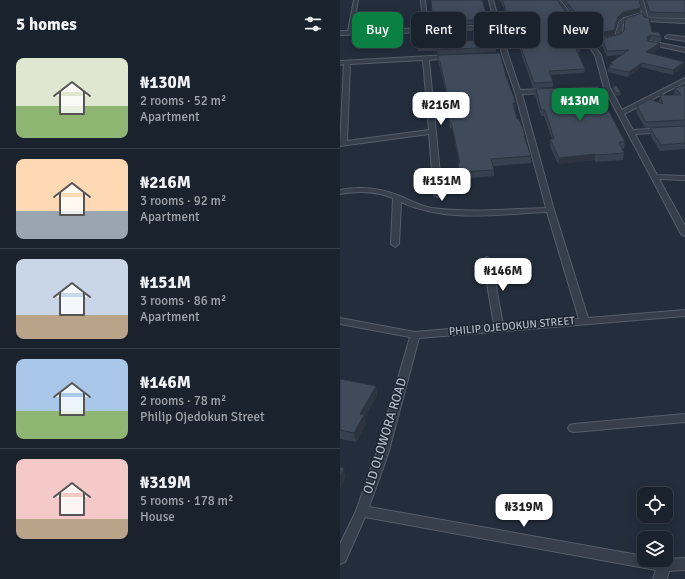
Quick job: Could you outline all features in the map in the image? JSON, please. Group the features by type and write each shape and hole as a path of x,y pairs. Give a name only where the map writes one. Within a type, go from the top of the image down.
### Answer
{"street":[{"path":"350,33 356,0"},
{"path":"423,0 424,12"},
{"path":"491,0 494,12"},
{"path":"558,0 566,12"},
{"path":"641,0 646,19 685,21"},
{"path":"603,40 617,37 619,35 621,23 645,14"},
{"path":"340,33 411,31"},
{"path":"668,37 685,39"},
{"path":"650,43 685,50"},
{"path":"500,48 501,55 518,92 550,210 584,320"},
{"path":"593,48 598,55 607,88 656,177 685,234"},
{"path":"432,132 342,144 343,63 458,57"},
{"path":"426,59 438,194"},
{"path":"621,113 685,80"},
{"path":"600,88 607,88"},
{"path":"518,92 555,90"},
{"path":"631,132 685,129"},
{"path":"656,177 685,178"},
{"path":"340,192 367,190 390,194 417,207 447,212 550,210"},
{"path":"395,244 396,197"},
{"path":"487,260 499,328"},
{"name":"PHILIP OJEDOKUN STREET","path":"340,322 415,335 584,320 685,313"},
{"name":"OLD OLOWORA ROAD","path":"340,558 362,511 382,454 415,335"},
{"path":"574,428 685,418"},
{"path":"362,511 637,561"},
{"path":"673,565 685,564"},
{"path":"660,579 664,567"}],"building":[{"path":"431,0 482,0 486,12 474,12 474,20 466,20 466,12 432,12"},
{"path":"502,0 557,0 566,12 548,12 548,48 579,48 576,49 585,69 549,71 553,82 534,83 521,48 540,48 540,12 506,12"},
{"path":"565,0 639,0 641,8 623,12 618,17 614,30 604,32 603,12 575,12"},
{"path":"646,0 685,0 685,13 650,12"},
{"path":"642,13 644,17 649,18 652,32 659,32 661,37 651,35 647,37 648,41 660,43 646,52 684,62 673,70 642,63 629,72 608,68 613,64 610,63 629,50 607,51 603,39 620,34 624,31 625,20 629,17"},
{"path":"466,41 474,41 474,48 476,48 437,50 437,48 466,48"},
{"path":"500,53 506,76 516,103 513,103 517,119 519,119 523,128 524,136 531,156 491,159 494,170 459,172 458,163 460,163 451,122 449,122 446,89 440,61 438,62 438,55"},
{"path":"616,85 621,93 616,93 613,87"},
{"path":"685,85 685,120 646,122 637,106 650,99 663,104 660,95 681,95 675,88"},
{"path":"598,86 600,90 605,87 607,90 601,91 603,95 601,96 625,142 619,142 624,153 595,154 559,158 550,139 554,139 545,110 541,110 536,89"},
{"path":"685,126 685,143 661,145 650,128"},
{"path":"340,379 376,386 360,414 364,415 354,433 340,430"},
{"path":"340,467 344,468 340,476"}]}
